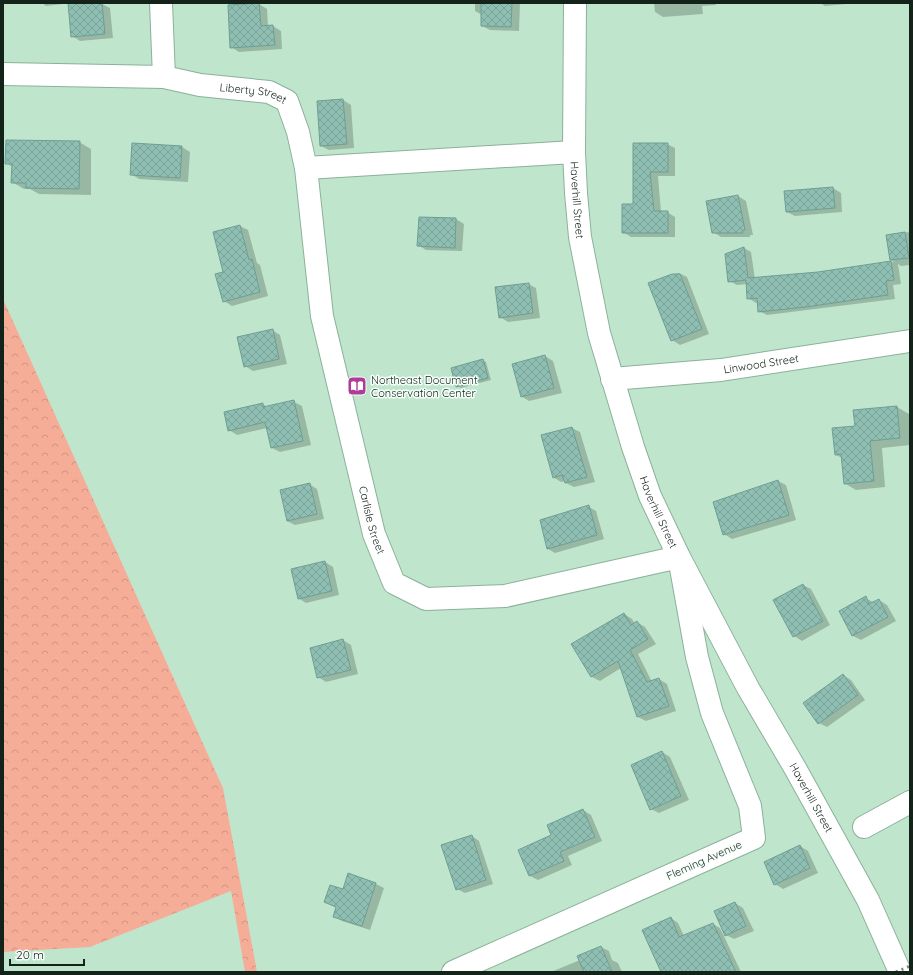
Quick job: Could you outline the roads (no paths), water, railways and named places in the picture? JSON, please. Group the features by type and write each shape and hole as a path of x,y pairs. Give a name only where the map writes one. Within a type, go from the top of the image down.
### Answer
{"street":[{"path":"161,3 164,77"},
{"name":"Haverhill Street","path":"575,3 574,152 580,237 599,333 633,448 650,496 679,557 748,688 795,768 868,900 900,972"},
{"name":"Liberty Street","path":"3,74 164,77 200,85 269,92 286,101 298,132 306,168"},
{"path":"306,168 574,152"},
{"name":"Carlisle Street","path":"306,168 322,316 374,534 394,583 426,599 505,596 679,557"},
{"name":"Linwood Street","path":"612,379 721,370 910,341"},
{"name":"Fleming Avenue","path":"453,972 754,838 750,806 712,713 697,657 679,557"},
{"path":"864,827 910,802"}],"railway":[{"path":"896,972 910,966"}],"place":[{"name":"Northeast Document Conservation Center","path":"357,386"}]}
